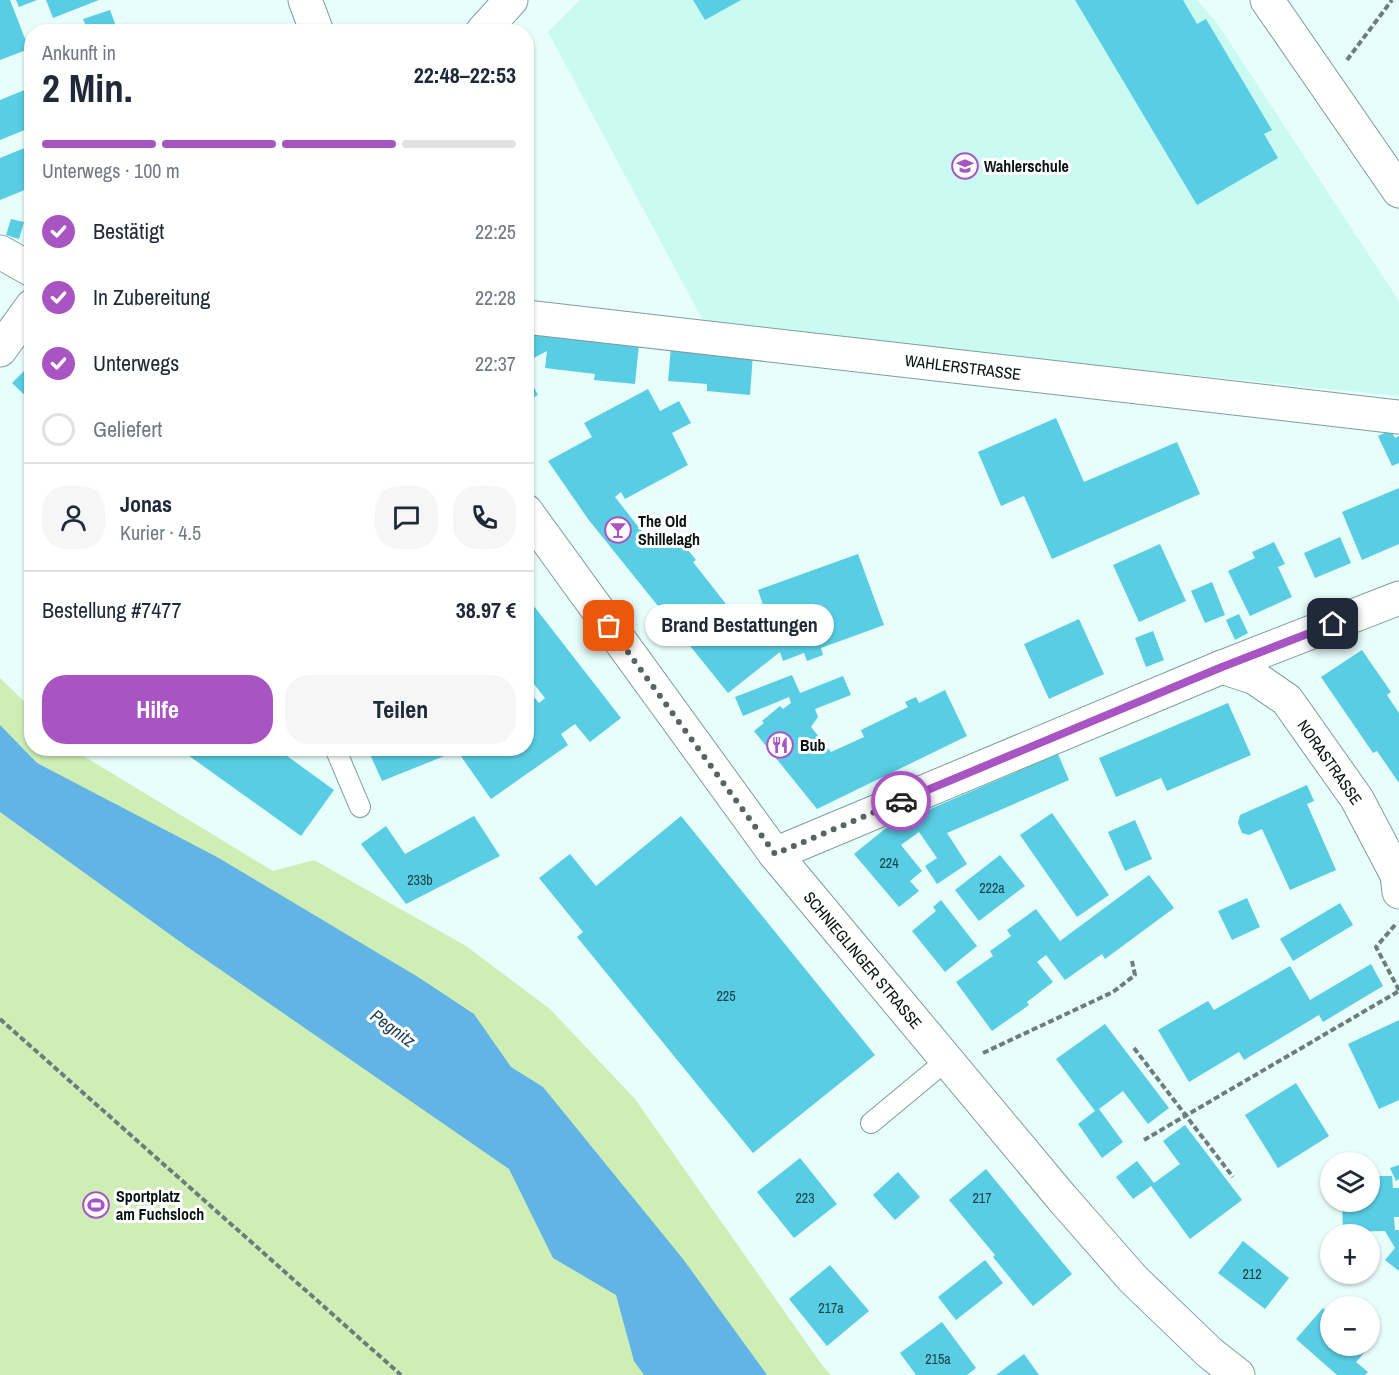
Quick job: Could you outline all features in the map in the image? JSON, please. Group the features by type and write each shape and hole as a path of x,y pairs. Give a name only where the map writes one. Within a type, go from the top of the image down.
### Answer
{"street":[{"path":"305,0 314,24"},
{"path":"489,24 511,0"},
{"path":"1267,0 1399,191"},
{"path":"0,252 24,266"},
{"path":"0,350 24,317"},
{"name":"WAHLERSTRASSE","path":"534,317 1399,417"},
{"name":"SCHNIEGLINGER STRASSE","path":"534,523 775,854 1132,1279 1210,1353 1238,1375"},
{"path":"775,854 1222,667 1399,598"},
{"name":"NORASTRASSE","path":"1222,667 1256,678 1287,700 1357,799 1397,875 1399,892"}],"lane":[{"path":"338,756 360,807"},
{"path":"871,1123 950,1064"}],"path":[{"path":"1326,87 1392,0"},
{"path":"1144,1140 1399,991 1376,947 1399,920"},
{"path":"950,1064 1113,992 1136,975 1132,961"},
{"path":"0,1019 401,1375"},
{"path":"1134,1048 1233,1177"}],"shaded area":[{"name":"Wahlerschule","path":"580,0 1197,0 1217,23 1399,301 1399,396 706,326 548,32"}],"green space":[{"path":"0,678 24,701 24,756 84,756 273,871 314,860 466,946 550,1009 635,1099 831,1375 0,1375"}],"water":[{"name":"Pegnitz","path":"0,725 24,750 24,756 30,756 37,763 217,857 418,977 474,1014 511,1067 543,1087 683,1259 767,1375 644,1375 634,1361 616,1295 553,1258 509,1169 186,946 0,812"}],"building":[{"path":"0,0 10,0 24,36 24,51 0,60"},
{"path":"16,0 37,0 19,7"},
{"path":"46,0 99,0 53,18"},
{"path":"693,0 741,0 705,20"},
{"path":"1075,0 1183,0 1197,24 1206,19 1272,130 1264,134 1278,158 1197,205"},
{"path":"110,10 115,24 85,24 83,19"},
{"path":"24,90 24,130 0,140 0,100"},
{"path":"24,148 24,190 0,200 0,158"},
{"path":"11,219 24,222 19,239 6,235"},
{"path":"534,334 639,344 635,384 594,380 595,374 545,368 547,351 534,358"},
{"path":"671,347 753,354 750,395 707,391 707,384 668,381"},
{"path":"24,371 24,394 12,383"},
{"path":"648,389 660,411 679,401 691,423 672,433 688,465 625,499 621,492 615,497 651,543 666,530 675,542 679,539 696,560 693,562 733,613 740,607 749,619 765,611 758,590 858,554 884,625 821,648 823,655 807,661 804,653 783,661 780,652 728,693 588,519 548,461 592,437 584,423"},
{"path":"1056,418 1084,482 1177,442 1200,494 1052,559 1024,496 1001,506 978,452"},
{"path":"1391,430 1395,438 1399,436 1399,463 1392,466 1378,436"},
{"path":"1399,488 1399,544 1362,560 1342,512"},
{"path":"1340,537 1351,563 1315,578 1304,553"},
{"path":"1274,542 1285,564 1278,567 1292,597 1250,616 1228,571 1255,558 1252,552"},
{"path":"1160,544 1186,601 1139,622 1113,565"},
{"path":"1212,582 1225,615 1205,623 1191,591"},
{"path":"534,606 621,718 590,742 575,724 561,734 568,745 491,799 461,756 534,756 534,699 539,703 545,698 534,684"},
{"path":"1239,614 1248,633 1235,640 1226,620"},
{"path":"1079,619 1104,674 1049,699 1024,644"},
{"path":"1153,631 1164,660 1146,667 1135,638"},
{"path":"1362,650 1391,692 1387,695 1399,713 1399,783 1377,751 1373,753 1321,677"},
{"path":"792,675 800,693 843,676 851,695 815,709 818,717 811,727 831,752 864,737 861,730 908,707 905,702 916,697 919,703 945,690 967,736 817,809 754,731 780,706 783,709 791,703 789,697 743,716 735,697"},
{"path":"1228,703 1251,755 1167,791 1161,778 1116,797 1099,758"},
{"path":"1058,754 1069,780 947,833 967,864 937,884 925,866 937,858 919,832 901,845 922,871 910,881 919,891 899,907 854,854 886,828"},
{"path":"189,756 287,756 334,790 301,836"},
{"path":"371,756 444,756 382,781"},
{"path":"1307,785 1314,801 1307,804 1336,870 1290,890 1262,829 1249,835 1242,833 1238,823 1240,815"},
{"path":"1052,813 1109,895 1077,917 1020,835"},
{"path":"474,816 500,856 406,904 361,844 386,826 405,854"},
{"path":"681,816 875,1055 753,1153 577,937 583,932 539,878 570,854 596,886"},
{"path":"1135,820 1152,859 1125,871 1108,832"},
{"path":"1000,855 1025,886 979,921 955,890"},
{"path":"1149,875 1174,908 1105,959 1102,954 1065,980 1046,955 1037,962 1053,982 1027,1002 1029,1005 992,1031 956,982 993,956 990,951 1011,936 1007,930 1036,909 1060,941"},
{"path":"1247,898 1260,927 1232,940 1218,911"},
{"path":"941,900 977,946 945,972 912,931 936,911 933,907"},
{"path":"1340,903 1353,925 1293,961 1280,939"},
{"path":"1371,964 1383,986 1323,1022 1319,1015 1244,1060 1239,1052 1189,1082 1158,1030 1208,1001 1214,1010 1290,966 1310,1000"},
{"path":"1399,1020 1399,1100 1379,1109 1348,1044"},
{"path":"1105,1024 1169,1108 1148,1124 1123,1091 1099,1109 1123,1142 1102,1158 1078,1124 1095,1111 1056,1059"},
{"path":"1296,1083 1329,1136 1278,1168 1245,1115"},
{"path":"1185,1125 1242,1200 1190,1239 1151,1186 1133,1199 1116,1177 1137,1161 1154,1183 1180,1164 1163,1141"},
{"path":"800,1158 837,1204 794,1238 757,1192"},
{"path":"1399,1165 1399,1179 1396,1181 1390,1168"},
{"path":"986,1169 1072,1274 1033,1306 993,1257 995,1255 949,1200"},
{"path":"898,1172 920,1197 895,1220 873,1195"},
{"path":"1380,1176 1392,1176 1393,1188 1399,1188 1399,1217 1394,1217 1395,1230 1399,1230 1399,1271 1385,1260 1395,1248 1385,1231 1380,1231 1380,1224 1343,1224 1342,1212 1380,1212"},
{"path":"1243,1241 1289,1278 1265,1309 1218,1273"},
{"path":"985,1260 1003,1283 956,1320 938,1297"},
{"path":"830,1265 869,1311 827,1346 789,1299"},
{"path":"1320,1311 1320,1356 1361,1356 1356,1362 1368,1372 1365,1375 1337,1375 1296,1339"},
{"path":"942,1322 976,1368 967,1375 916,1375 900,1353"},
{"path":"1024,1354 1039,1375 996,1375"}],"way so far":[{"path":"609,626 775,854 901,801"}],"place":[{"name":"Wahlerschule","path":"965,166"},
{"name":"The Old Shillelagh","path":"618,530"},
{"name":"Brand Bestattungen","path":"609,626"},
{"name":"Bub","path":"780,745"},
{"name":"Sportplatz am Fuchsloch","path":"96,1205"}],"route":[{"path":"901,801 1222,667 1333,624"}]}
